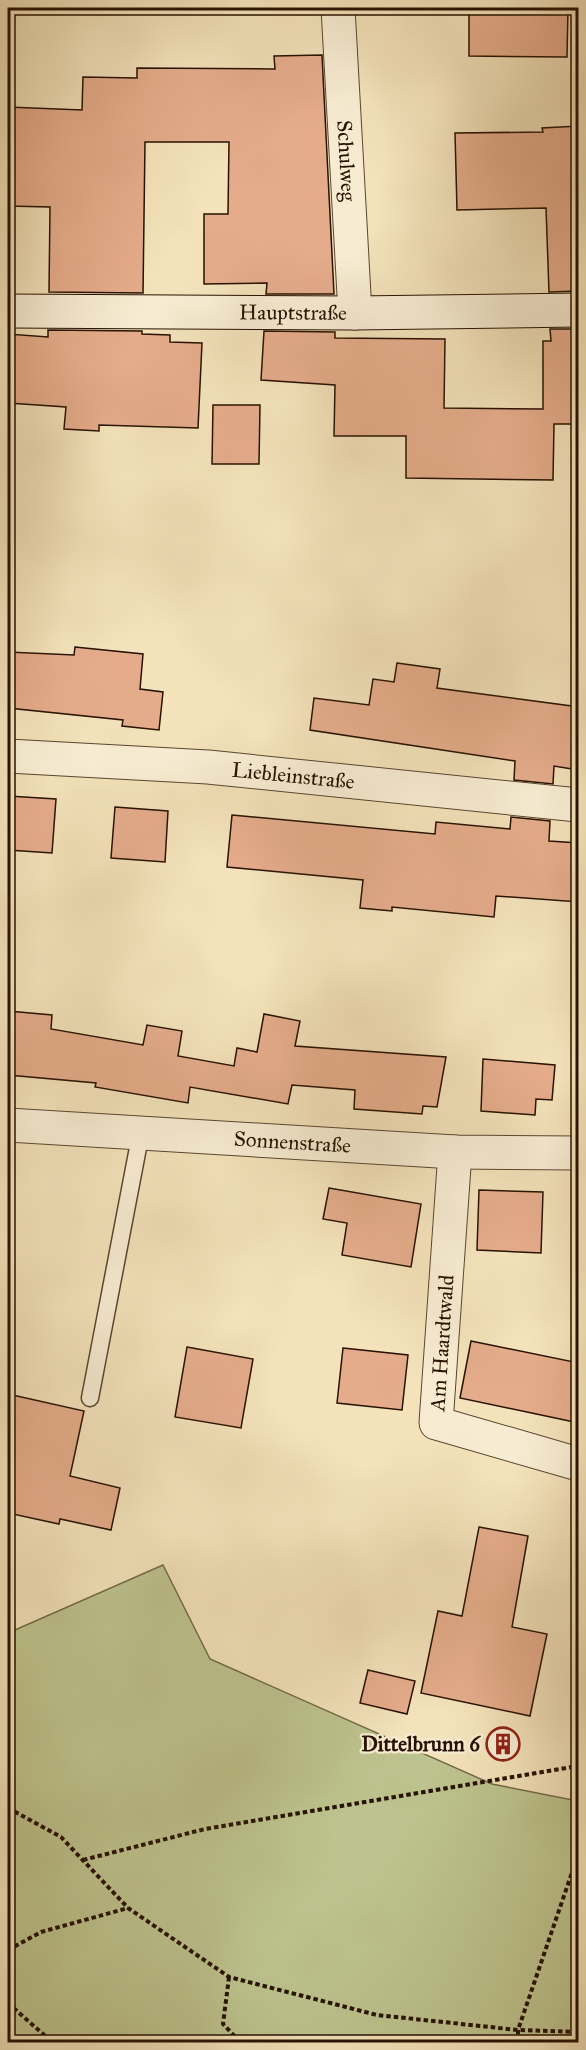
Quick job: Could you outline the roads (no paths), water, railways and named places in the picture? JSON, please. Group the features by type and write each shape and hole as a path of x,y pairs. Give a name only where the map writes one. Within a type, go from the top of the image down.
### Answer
{"street":[{"name":"Schulweg","path":"338,8 355,313"},
{"name":"Hauptstraße","path":"8,311 355,313 579,310"},
{"name":"Liebleinstraße","path":"8,756 208,767 579,805"},
{"name":"Sonnenstraße","path":"8,1125 455,1152 579,1153"},
{"name":"Am Haardtwald","path":"455,1152 436,1423 579,1464"}],"lane":[{"path":"90,1398 141,1132"}],"place":[{"name":"Dittelbrunn 6","path":"503,1744"}]}
